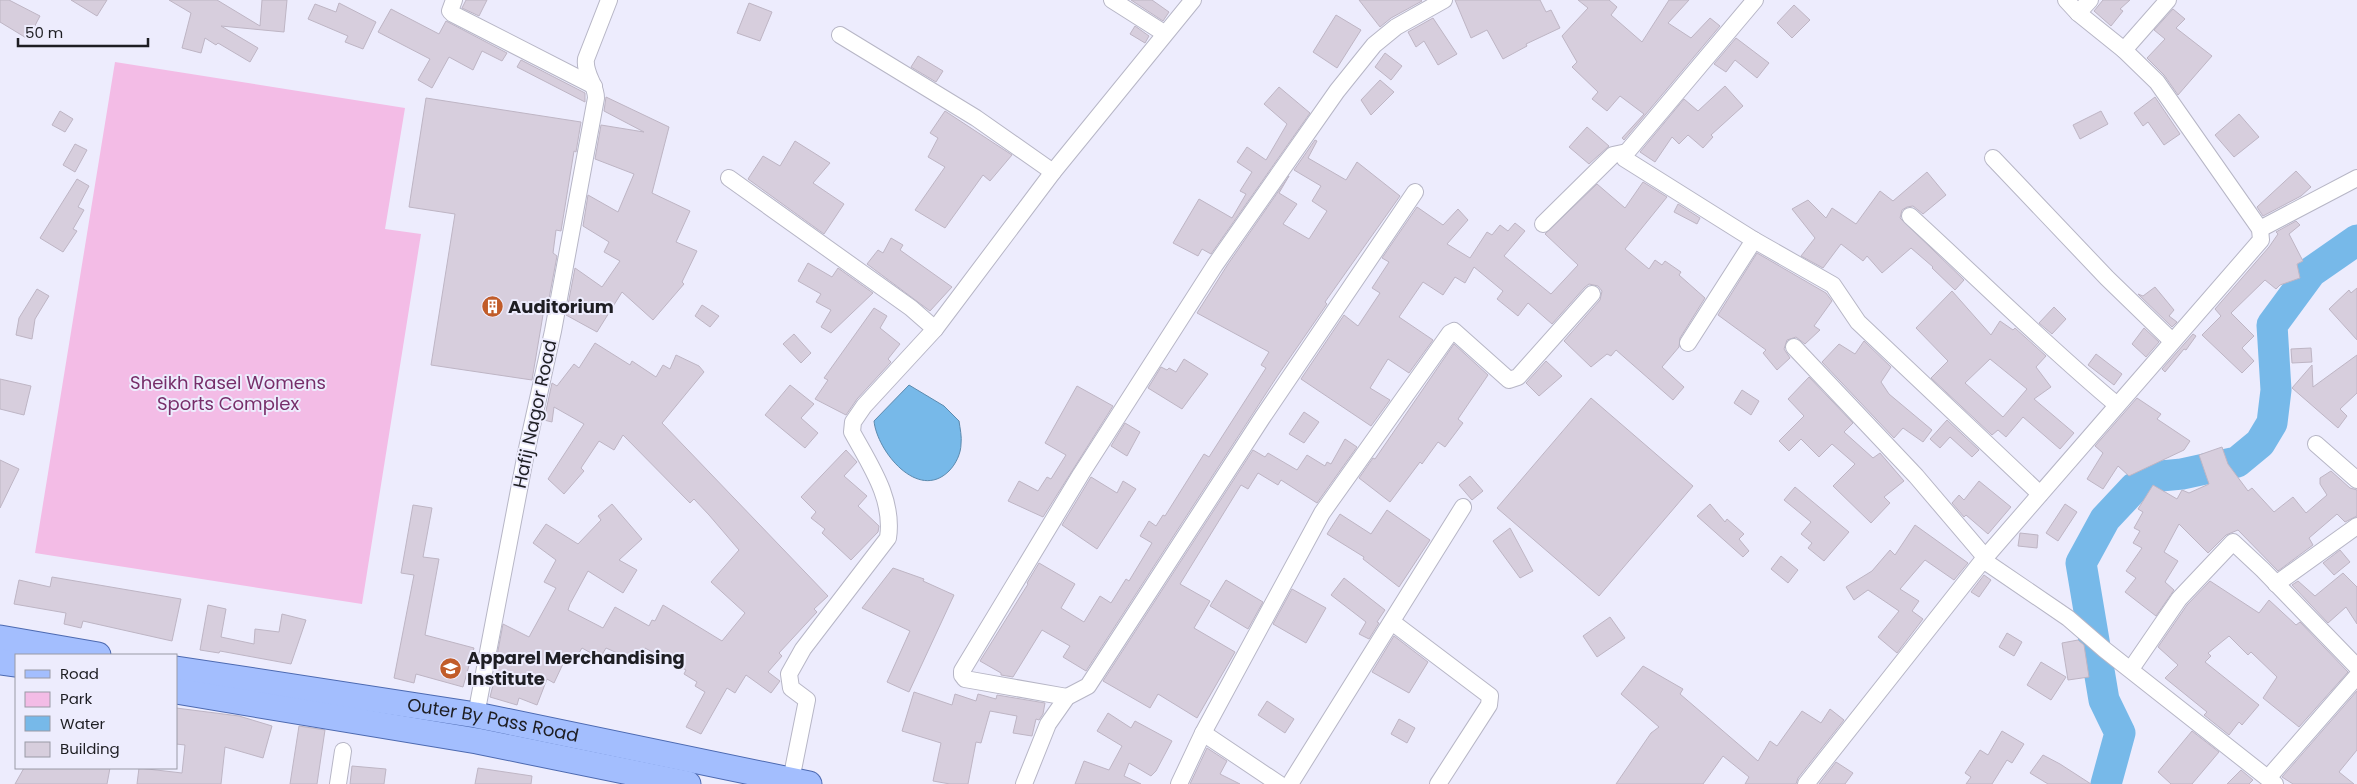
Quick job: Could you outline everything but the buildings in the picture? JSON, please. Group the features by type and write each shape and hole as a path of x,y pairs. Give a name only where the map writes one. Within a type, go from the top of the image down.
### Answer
{"main road":[{"path":"0,638 92,654"},
{"path":"0,662 15,664"},
{"name":"Outer By Pass Road","path":"178,669 476,715 800,782"},
{"name":"Outer By Pass Road","path":"178,691 477,741 688,784"}],"street":[{"path":"454,0 450,11 454,14 594,86"},
{"name":"Hafij Nagor Road","path":"476,715 526,453 553,331 596,98 594,86 585,66 608,0"},
{"path":"1112,0 1164,33"},
{"path":"800,782 807,700 791,688 789,674 803,649 888,538 890,524 883,489 852,432 853,422 864,406 936,329 1053,172 1164,33 1193,0"},
{"path":"1067,697 966,679 962,675 962,671 1081,474 1210,274 1337,91 1374,44 1396,27 1444,0"},
{"path":"1755,0 1627,152 1625,159 1754,240 1833,285 1858,322 2040,494"},
{"path":"1806,784 1984,558 2261,240 2260,229 2157,82 2124,50 2078,13 2066,0"},
{"path":"2078,13 2090,0"},
{"path":"2124,50 2168,0"},
{"path":"840,35 976,118 1053,172"},
{"path":"1542,224 1612,155 1627,152"},
{"path":"1994,158 2107,278 2172,341"},
{"path":"729,178 903,302 936,329"},
{"path":"2260,229 2357,178"},
{"path":"1024,784 1048,724 1067,697 1088,686 1262,418 1415,192"},
{"path":"1910,216 1978,278 2064,362 2116,406"},
{"path":"1688,343 1754,240"},
{"path":"1179,784 1203,733 1322,513 1450,333 1454,331 1509,380 1518,377 1592,294"},
{"path":"1794,347 1916,476 1984,558 2068,618 2104,650 2131,669 2271,781 2357,676"},
{"path":"2316,444 2357,480"},
{"path":"1290,784 1463,506"},
{"path":"2276,584 2357,526"},
{"path":"2131,669 2179,599 2233,542 2357,667"},
{"path":"1392,622 1490,696 1489,705 1438,784"},
{"path":"1203,733 1279,784"},
{"path":"338,784 343,751"}],"green space":[{"name":"Sheikh Rasel Womens Sports Complex","path":"115,62 405,108 385,229 421,234 362,604 35,553"}],"water":[{"path":"909,385 944,406 959,421 961,447 959,455 949,471 937,479 925,480 912,477 901,469 883,446 877,433 874,421"}],"waterway":[{"path":"2106,784 2120,733 2104,700 2081,563 2105,519 2134,488 2161,476 2182,474 2237,462 2260,443 2272,423 2276,390 2272,325 2311,272 2357,240"}],"place":[{"name":"Auditorium","path":"492,307"},
{"name":"Apparel Merchandising Institute","path":"451,668"}]}
